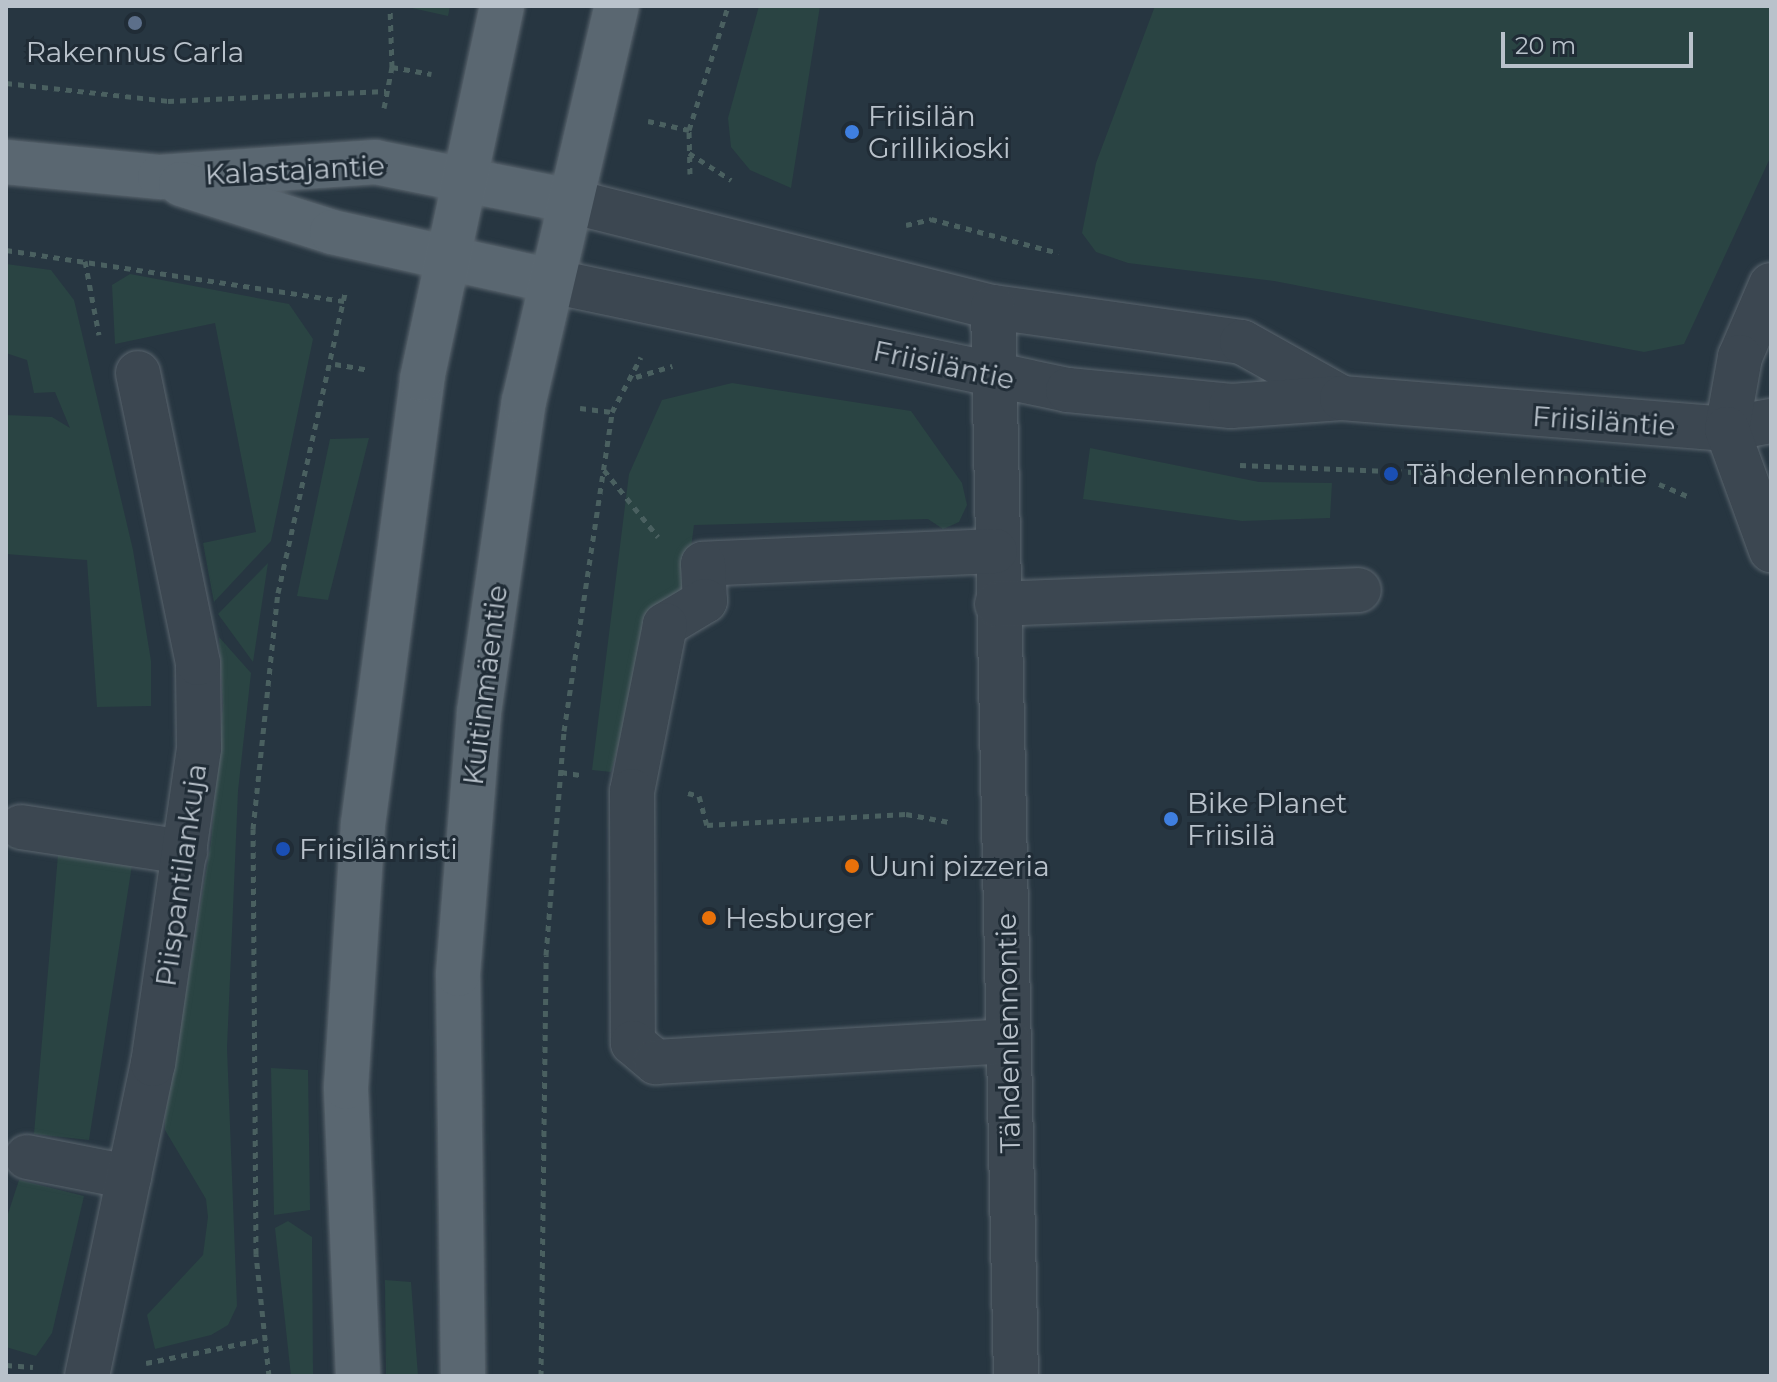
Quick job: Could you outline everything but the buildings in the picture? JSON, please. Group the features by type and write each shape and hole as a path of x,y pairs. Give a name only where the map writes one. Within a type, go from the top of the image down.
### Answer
{"main road":[{"path":"358,1376 346,1087 363,824 444,256 502,6"},
{"name":"Kuitinmäentie","path":"463,1376 458,974 479,712 519,429 617,6"},
{"name":"Kalastajantie","path":"6,162 160,177 375,162 464,175 570,201"},
{"name":"Kalastajantie","path":"160,177 332,232 551,281"}],"street":[{"name":"Friisiläntie","path":"570,201 993,307 1242,342 1342,398"},
{"name":"Friisiläntie","path":"551,281 990,375 1231,406 1342,398 1727,429 1771,421"},
{"path":"1771,285 1740,357 1727,429 1771,550"},
{"name":"Tähdenlennontie","path":"993,307 990,375 1016,1376"},
{"name":"Piispantilankuja","path":"107,1371 129,1177 185,852 199,748 198,663 138,373"},
{"path":"995,551 703,564 705,601 665,625 634,783 633,1043 656,1062 1008,1041"},
{"path":"997,604 1359,590"},
{"path":"21,827 185,852"},
{"path":"27,1157 129,1177"}],"path":[{"path":"6,83 168,101 386,91 390,6"},
{"path":"691,174 689,130 728,6"},
{"path":"689,153 741,186"},
{"path":"893,224 931,219 1059,253"},
{"path":"6,250 344,301 278,593 253,829 256,1254 269,1376"},
{"path":"85,261 101,345 138,373"},
{"path":"541,1376 538,1212 561,772 612,412 635,377"},
{"path":"603,469 658,538 703,564"},
{"path":"561,772 699,796 707,825 906,814 1004,831"},
{"path":"107,1371 264,1339"}],"green space":[{"path":"403,6 450,6 448,16"},
{"path":"759,6 820,6 791,188 750,170 731,147 728,118"},
{"path":"1155,6 1771,6 1771,156 1684,344 1644,352 1274,281 1128,263 1096,252 1082,233 1096,163"},
{"path":"6,264 51,270 74,300 133,550 151,661 151,706 97,707 87,560 6,554 6,415 52,417 70,428 55,392 34,393 27,360 6,353"},
{"path":"130,274 289,304 313,339 271,541 214,602 203,543 256,532 215,323 115,344 112,285"},
{"path":"732,383 911,411 962,483 967,505 959,522 943,529 928,519 694,525 685,593 653,619 611,772 592,770 629,474 662,400"},
{"path":"369,438 328,600 297,596 330,439"},
{"path":"1090,448 1259,482 1332,483 1330,518 1242,521 1083,499"},
{"path":"268,563 253,662 218,614"},
{"path":"219,637 251,673 238,791 227,1048 237,1306 228,1325 211,1335 155,1349 147,1315 203,1255 208,1217 206,1199 165,1130 165,1117 211,842 223,705"},
{"path":"58,855 132,865 89,1140 34,1134"},
{"path":"271,1068 308,1070 310,1210 274,1215"},
{"path":"19,1180 84,1196 52,1333 36,1356 6,1347 6,1220"},
{"path":"288,1221 312,1237 313,1376 291,1376 275,1228"},
{"path":"385,1280 411,1282 418,1376 386,1376"}],"place":[{"name":"Rakennus Carla","path":"135,23"},
{"name":"Friisilän Grillikioski","path":"852,132"},
{"name":"Tähdenlennontie","path":"1391,474"},
{"name":"Bike Planet Friisilä","path":"1171,819"},
{"name":"Friisilänristi","path":"283,849"},
{"name":"Uuni pizzeria","path":"852,866"},
{"name":"Hesburger","path":"709,918"}]}
